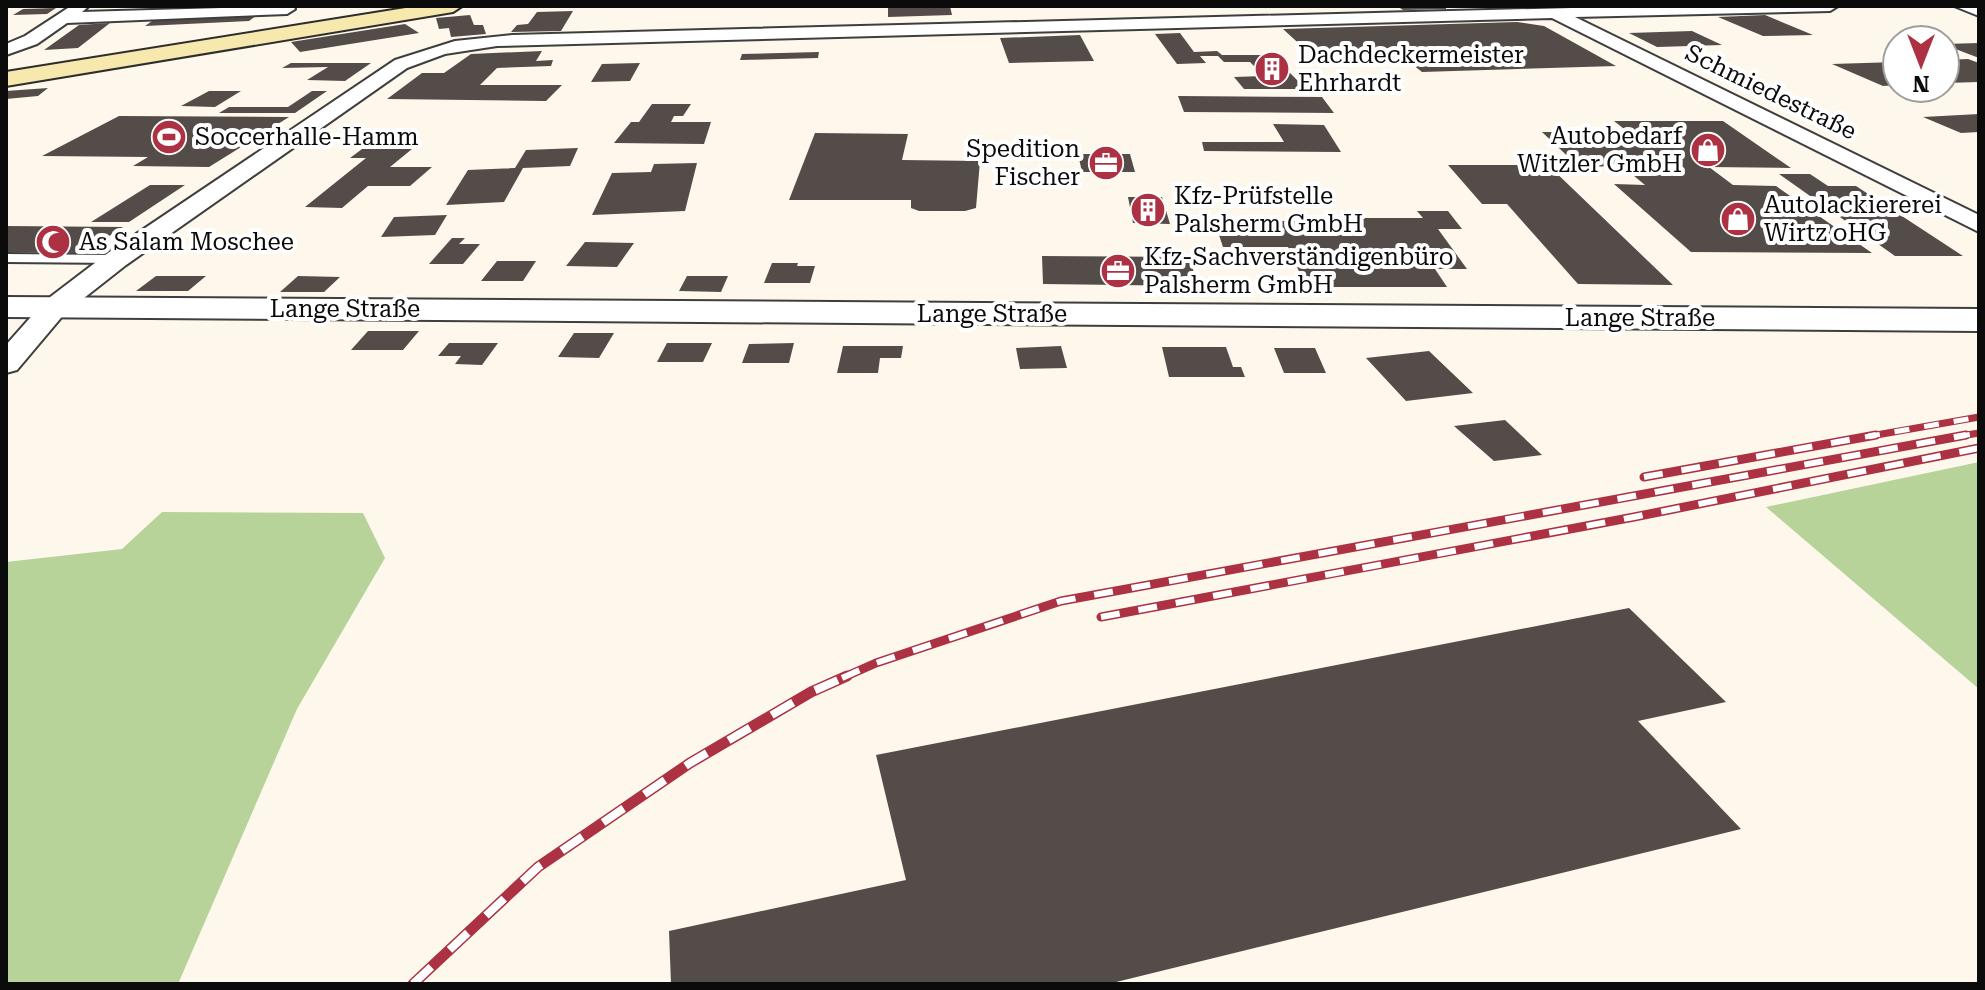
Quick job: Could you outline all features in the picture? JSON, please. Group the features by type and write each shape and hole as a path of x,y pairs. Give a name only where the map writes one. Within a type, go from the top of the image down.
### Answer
{"main road":[{"path":"6,77 432,6"},
{"path":"6,77 453,6"}],"street":[{"path":"6,50 31,40 81,6"},
{"path":"6,364 55,307 117,259 401,64 426,52 453,46 512,40 1547,10 1830,6"},
{"path":"1962,6 1979,11"},
{"path":"63,18 287,9"},
{"name":"Schmiedestraße","path":"1547,10 1979,225"},
{"path":"6,66 38,70"},
{"name":"Lange Straße","path":"6,307 1979,320"}],"lane":[{"path":"6,258 117,259"}],"green space":[{"path":"1979,462 1979,689 1766,507"},
{"path":"162,512 363,513 385,558 297,709 178,984 6,984 6,562 122,549"}],"building":[{"path":"888,6 950,6 952,15 888,17"},
{"path":"1397,6 1446,6 1446,9 1403,10"},
{"path":"56,8 47,14 13,15 23,9"},
{"path":"573,11 561,31 511,32 517,25 528,24 537,12"},
{"path":"257,15 249,21 145,26 155,19"},
{"path":"470,15 474,25 483,25 486,34 451,37 449,28 439,29 436,18"},
{"path":"1765,15 1813,35 1763,36 1718,17"},
{"path":"1517,22 1544,26 1616,66 1422,72 1392,48 1307,51 1283,29"},
{"path":"110,23 78,48 44,50 79,25"},
{"path":"405,24 419,33 300,52 291,42"},
{"path":"1692,31 1722,45 1657,47 1629,33"},
{"name":"Dachdeckermeister Ehrhardt","path":"1180,33 1194,52 1272,55 1306,89 1244,89 1234,77 1264,76 1250,62 1224,62 1218,56 1200,56 1206,63 1177,64 1155,34"},
{"path":"1080,35 1094,61 1009,63 1000,38"},
{"path":"1979,43 1979,58 1961,51 1961,44"},
{"path":"542,51 536,61 553,60 551,66 497,68 480,85 562,85 546,101 387,99 422,73 444,73 471,54"},
{"path":"819,52 818,58 740,60 742,54"},
{"path":"1961,59 1979,63 1979,82 1961,83"},
{"path":"1881,62 1881,85 1832,64"},
{"path":"291,63 371,63 345,81 307,80 328,67 282,68"},
{"path":"640,63 630,81 591,82 602,64"},
{"path":"48,88 38,96 6,99 6,91"},
{"path":"209,91 241,91 215,107 181,106"},
{"path":"312,91 327,91 295,113 219,113 229,107 288,107"},
{"path":"1178,96 1322,97 1334,113 1184,112"},
{"path":"652,104 691,104 683,116 674,116 671,122 711,122 704,144 614,143 631,122 639,122"},
{"path":"1979,114 1979,132 1961,133 1923,117"},
{"name":"Soccerhalle-Hamm","path":"119,116 289,117 209,167 133,166 148,157 42,156"},
{"path":"1614,121 1723,121 1791,168 1709,167 1733,185 1776,186 1872,253 1691,252 1614,184 1645,185 1622,166 1579,167 1542,132 1628,132"},
{"path":"1273,124 1324,125 1341,152 1204,151 1202,142 1284,142"},
{"path":"815,133 908,134 902,160 980,161 976,208 965,211 919,211 911,208 911,200 789,200"},
{"path":"578,148 570,166 523,168 504,202 446,205 468,170 515,168 526,150"},
{"path":"362,149 412,149 390,167 432,167 410,186 368,186 342,208 305,207 366,158 350,158"},
{"name":"Spedition Fischer","path":"1078,154 1130,154 1135,172 1082,172"},
{"path":"697,163 685,211 592,215 612,173 651,172 654,164"},
{"path":"1448,165 1548,165 1673,285 1578,284 1507,204 1482,204"},
{"path":"1779,174 1810,174 1828,186 1856,186 1963,256 1895,256"},
{"path":"150,185 185,185 129,222 91,222"},
{"name":"Kfz-Prüfstelle Palsherm GmbH","path":"1128,197 1162,197 1170,224 1133,223"},
{"path":"1417,211 1448,211 1462,229 1438,229 1467,269 1435,269 1447,287 1306,287 1288,247 1223,247 1217,229 1281,229 1277,221 1423,218"},
{"path":"447,215 435,235 381,237 394,217"},
{"name":"As Salam Moschee","path":"6,226 123,227 83,253 6,252"},
{"path":"452,238 465,238 459,244 480,244 463,264 429,264"},
{"path":"585,242 634,243 617,267 566,266"},
{"name":"Kfz-Sachverständigenbüro Palsherm GmbH","path":"1042,256 1190,257 1197,286 1043,284"},
{"path":"497,261 536,261 523,281 481,281"},
{"path":"772,263 815,266 810,283 764,283"},
{"path":"156,276 206,276 188,291 136,291"},
{"path":"298,276 340,277 324,292 280,292"},
{"path":"687,276 728,276 721,292 679,291"},
{"path":"368,331 419,331 403,350 351,350"},
{"path":"574,333 614,333 599,358 558,357"},
{"path":"449,343 498,343 482,365 455,364 461,356 438,356"},
{"path":"667,343 712,343 703,362 657,362"},
{"path":"794,343 789,363 742,363 749,344"},
{"path":"843,346 903,346 901,358 880,358 878,373 837,373"},
{"path":"1061,346 1067,368 1020,369 1016,348"},
{"path":"1162,347 1226,347 1233,367 1241,367 1245,377 1169,377"},
{"path":"1274,348 1315,348 1326,373 1284,373"},
{"path":"1429,351 1473,393 1406,401 1366,358"},
{"path":"1505,420 1542,455 1494,461 1454,426"},
{"path":"1629,608 1726,702 1638,721 1741,829 1108,984 671,984 669,931 906,880 876,755"}],"railway":[{"path":"1865,437 1979,417"},
{"path":"1956,437 1979,433"},
{"path":"1644,477 1876,435"},
{"path":"1956,437 1966,435"},
{"path":"842,678 876,663 1061,601 1956,437"},
{"path":"1101,617 1634,517 1979,448"},
{"path":"413,984 538,867 690,763 811,692 847,676"}],"place":[{"name":"Dachdeckermeister Ehrhardt","path":"1272,69"},
{"name":"Soccerhalle-Hamm","path":"169,137"},
{"name":"Autobedarf Witzler GmbH","path":"1708,150"},
{"name":"Spedition Fischer","path":"1106,163"},
{"name":"Kfz-Prüfstelle Palsherm GmbH","path":"1148,210"},
{"name":"Autolackiererei Wirtz oHG","path":"1738,219"},
{"name":"As Salam Moschee","path":"53,242"},
{"name":"Kfz-Sachverständigenbüro Palsherm GmbH","path":"1118,271"}]}
